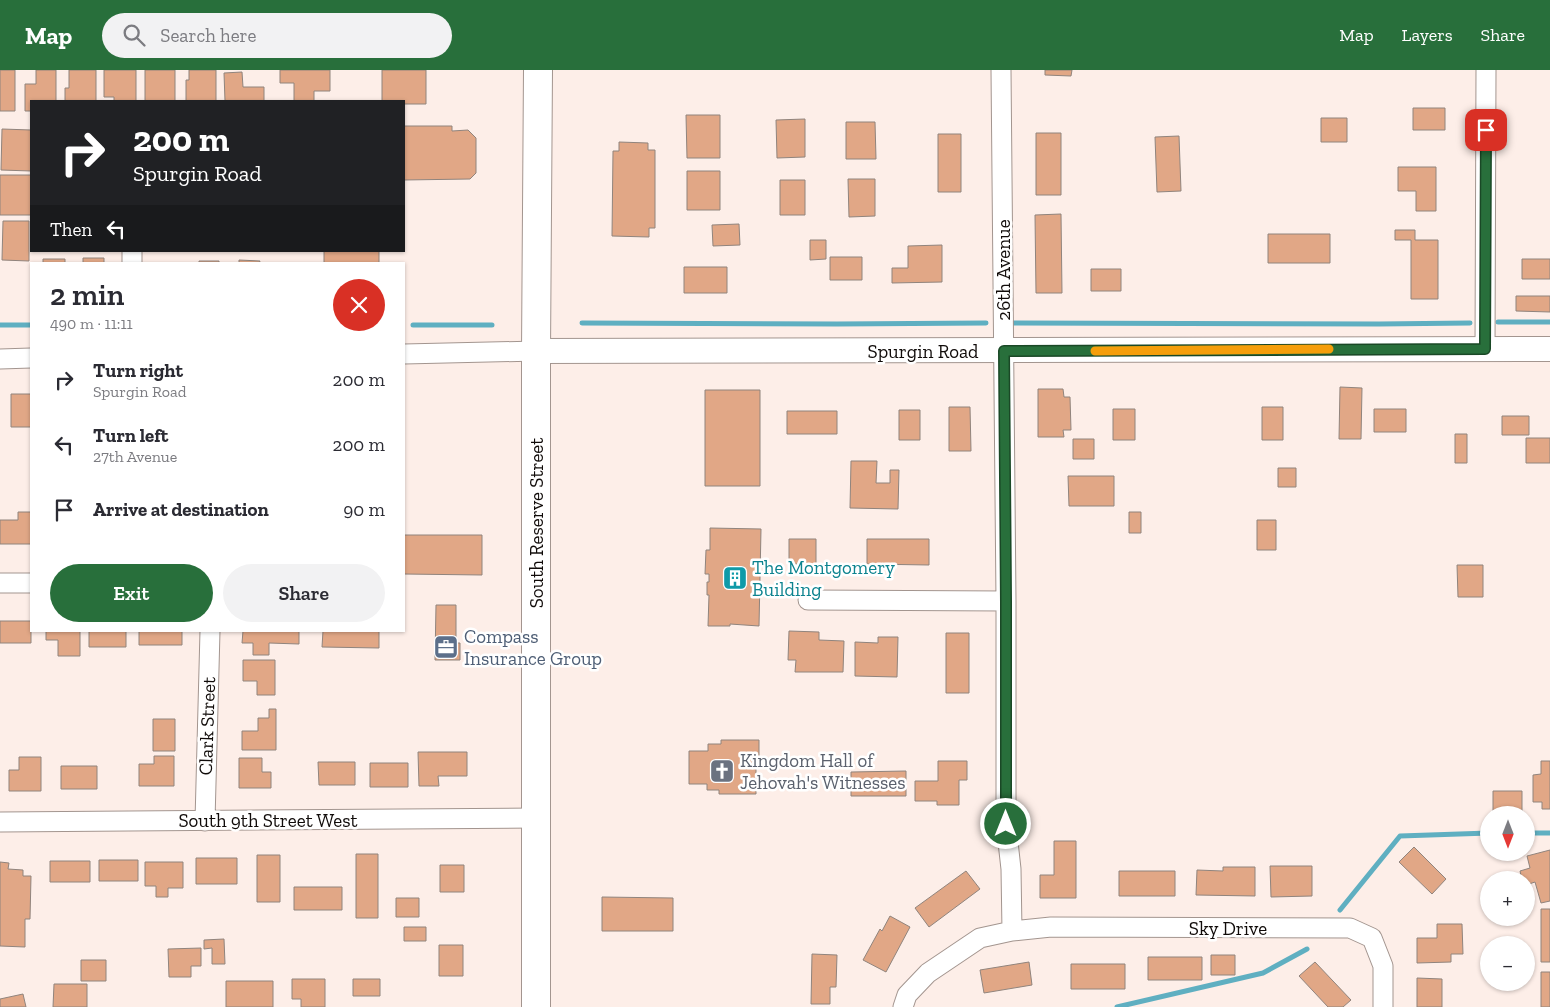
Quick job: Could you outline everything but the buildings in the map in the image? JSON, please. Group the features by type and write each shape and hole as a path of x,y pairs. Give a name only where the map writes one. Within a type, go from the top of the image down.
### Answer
{"highway":[{"name":"South Reserve Street","path":"536,1007 538,70"}],"street":[{"name":"26th Avenue","path":"1002,70 1006,824 1011,869 1012,932"},
{"path":"1485,349 1486,70"},
{"name":"Spurgin Road","path":"536,352 1550,349"},
{"path":"405,354 536,352"},
{"path":"0,359 30,358"},
{"path":"0,583 30,583"},
{"path":"808,600 1006,601"},
{"name":"Clark Street","path":"205,821 210,632"},
{"name":"South 9th Street West","path":"0,822 536,818"},
{"name":"Sky Drive","path":"1012,932 1051,927 1350,928 1372,938 1383,966 1384,1007"},
{"path":"903,1007 907,995 928,973 980,938 1012,932"}],"waterway":[{"path":"1498,322 1550,322"},
{"path":"582,323 986,323"},
{"path":"1012,323 1470,323"},
{"path":"0,325 30,325"},
{"path":"413,325 492,325"},
{"path":"1340,910 1400,836 1480,833"},
{"path":"1535,833 1550,833"},
{"path":"1117,1007 1263,973 1307,949"}],"slow traffic":[{"path":"1095,351 1329,349"}],"place":[{"name":"The Montgomery Building","path":"735,578"},
{"name":"Compass Insurance Group","path":"446,647"},
{"name":"Kingdom Hall of Jehovah's Witnesses","path":"722,771"}],"route":[{"path":"1006,824 1004,351 1485,349 1486,130"}]}
